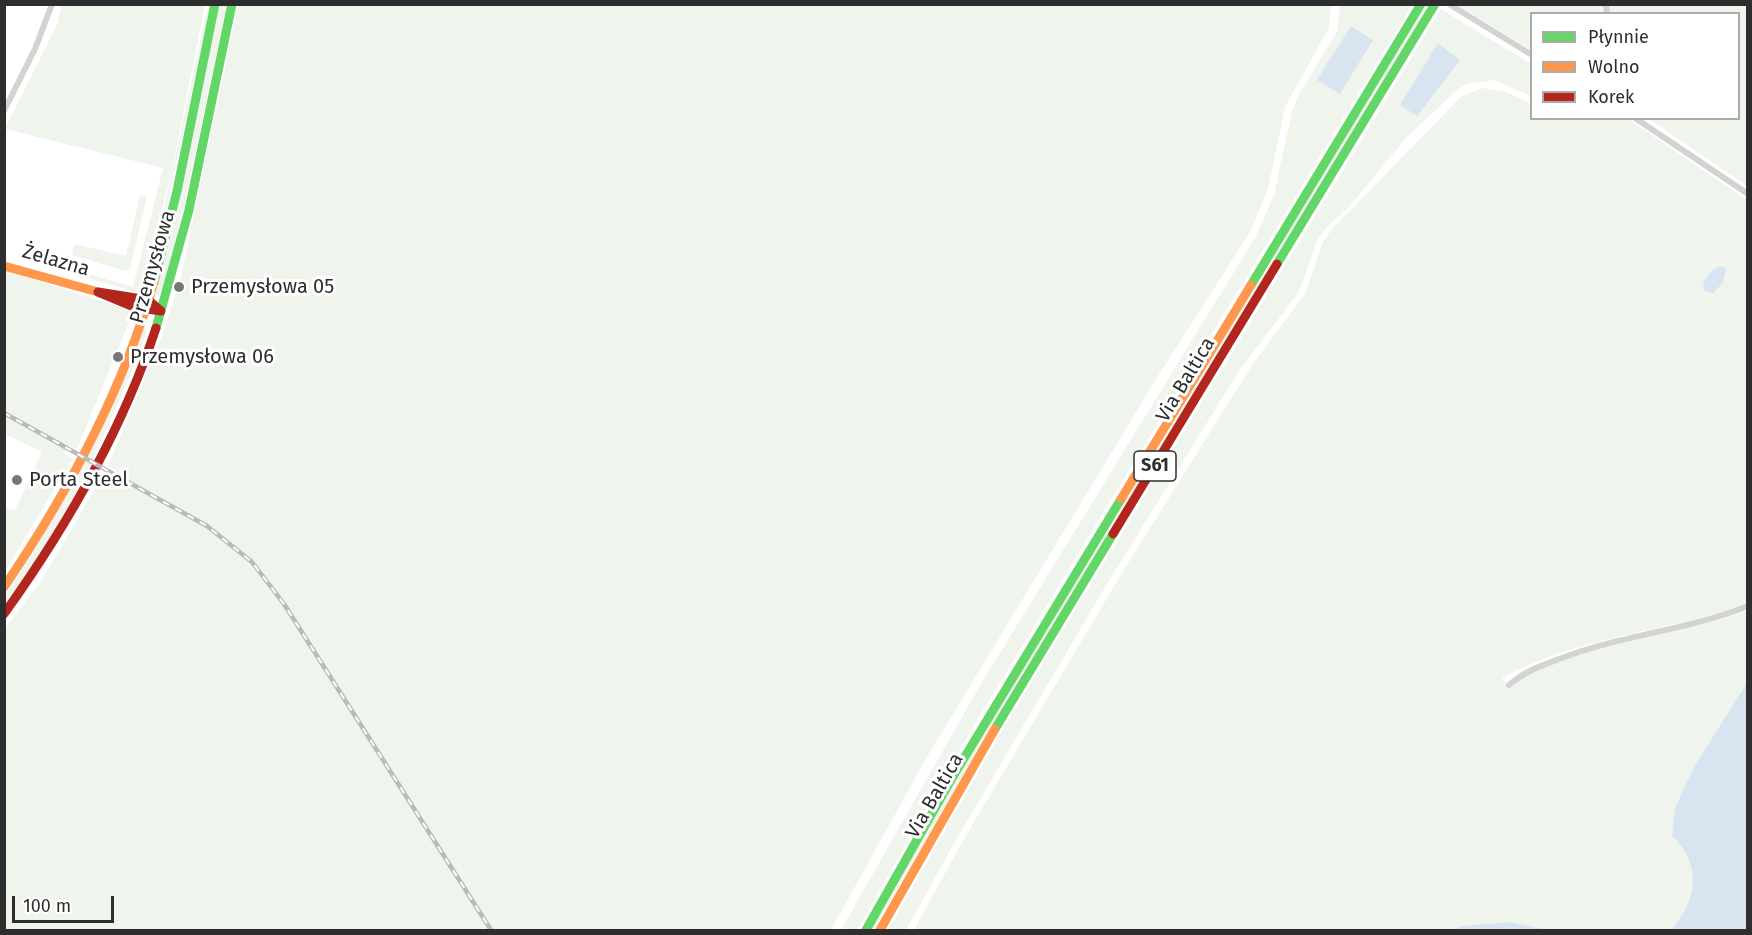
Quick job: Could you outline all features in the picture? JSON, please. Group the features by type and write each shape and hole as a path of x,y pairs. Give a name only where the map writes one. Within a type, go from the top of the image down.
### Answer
{"main road":[{"name":"Przemysłowa","path":"4,588 54,511 85,454 119,381 146,304 170,219 215,4"},
{"name":"Przemysłowa","path":"4,614 49,549 99,462 133,390 161,311 185,224 232,4"},
{"name":"Via Baltica","path":"866,930 952,778 1421,4"},
{"name":"Via Baltica","path":"879,930 963,782 1435,4"},
{"name":"Żelazna","path":"4,266 146,304 161,311"}],"street":[{"path":"4,111 35,49 52,4"},
{"path":"1450,5 1530,54"},
{"path":"1638,120 1748,194"},
{"path":"1509,685 1526,672 1597,645 1701,621 1748,606"}],"shaded area":[{"path":"62,4 205,5 153,247 143,277 135,292 57,269 58,265 133,287 163,168 5,129 57,25"},
{"path":"208,5 211,5 156,254 147,286 138,294 145,281 160,227"},
{"path":"220,5 227,5 184,206 163,290 155,298"},
{"path":"238,5 1331,5 1329,28 1285,107 1268,189 1250,232 1158,376 927,757 831,930 5,930 5,628 40,583 103,475 112,480 117,472 108,466 164,331 181,277"},
{"path":"1340,5 1412,5 979,717 857,930 841,930 979,687 1256,236 1274,195 1292,111 1298,96 1337,31"},
{"path":"1426,5 1430,5 874,930 870,930 955,780"},
{"path":"1457,5 1747,5 1747,186 1650,120 1740,120 1740,12 1530,12 1530,49"},
{"path":"1441,9 1530,63 1530,96 1494,80 1467,84 1457,90 1406,138 1349,207 1326,228 1318,239 1299,292 1239,371 1104,589 956,840 906,930 888,930 1003,729"},
{"path":"1351,26 1373,40 1340,94 1317,80"},
{"path":"1438,43 1460,60 1417,116 1400,105"},
{"path":"1483,88 1504,91 1530,104 1530,120 1629,120 1747,200 1747,604 1561,653 1502,678 1511,687 1538,670 1590,652 1747,611 1747,683 1695,765 1672,836 1682,847 1692,870 1691,895 1680,919 1671,930 1549,930 1510,922 1461,926 1450,930 914,930 961,844 1123,571 1252,365 1305,294 1323,242 1332,229 1462,96"},
{"path":"140,195 147,196 130,269 125,271 72,255 74,244 126,256"},
{"path":"1719,267 1725,267 1726,270 1723,282 1714,293 1705,291 1703,284 1706,278"},
{"path":"5,270 129,310 130,320 77,449 69,445 64,454 73,459 5,571 5,508 15,510 42,452 5,434"},
{"path":"143,327 147,329 130,375 84,477 47,543 5,606 5,595 46,531 83,465 130,363"},
{"path":"1747,683 1747,930 1671,930 1686,907 1691,895 1692,883 1692,870 1688,858 1672,836 1675,808 1695,765"},
{"path":"1510,922 1549,930 1450,930 1461,926"}],"railway":[{"path":"4,413 207,526 252,562 284,604 491,930"}],"traffic: fast":[{"path":"154,282 177,191 215,4"},
{"path":"156,328 189,210 232,4"},
{"path":"1251,285 1421,4"},
{"path":"1277,264 1435,4"},
{"path":"866,930 952,778 1121,499"},
{"path":"995,729 1113,534"}],"traffic: slow":[{"path":"4,266 98,292"},
{"path":"4,587 50,515 91,440 126,363 154,282"},
{"path":"1121,499 1251,285"},
{"path":"880,930 995,729"}],"traffic: jam":[{"path":"1113,534 1277,264"},
{"path":"98,292 148,300 161,311 134,307 98,292"},
{"path":"4,614 50,547 91,477 127,404 156,328"}],"place":[{"name":"Przemysłowa 05","path":"179,287"},
{"name":"Przemysłowa 06","path":"118,357"},
{"name":"Porta Steel","path":"17,480"}]}
